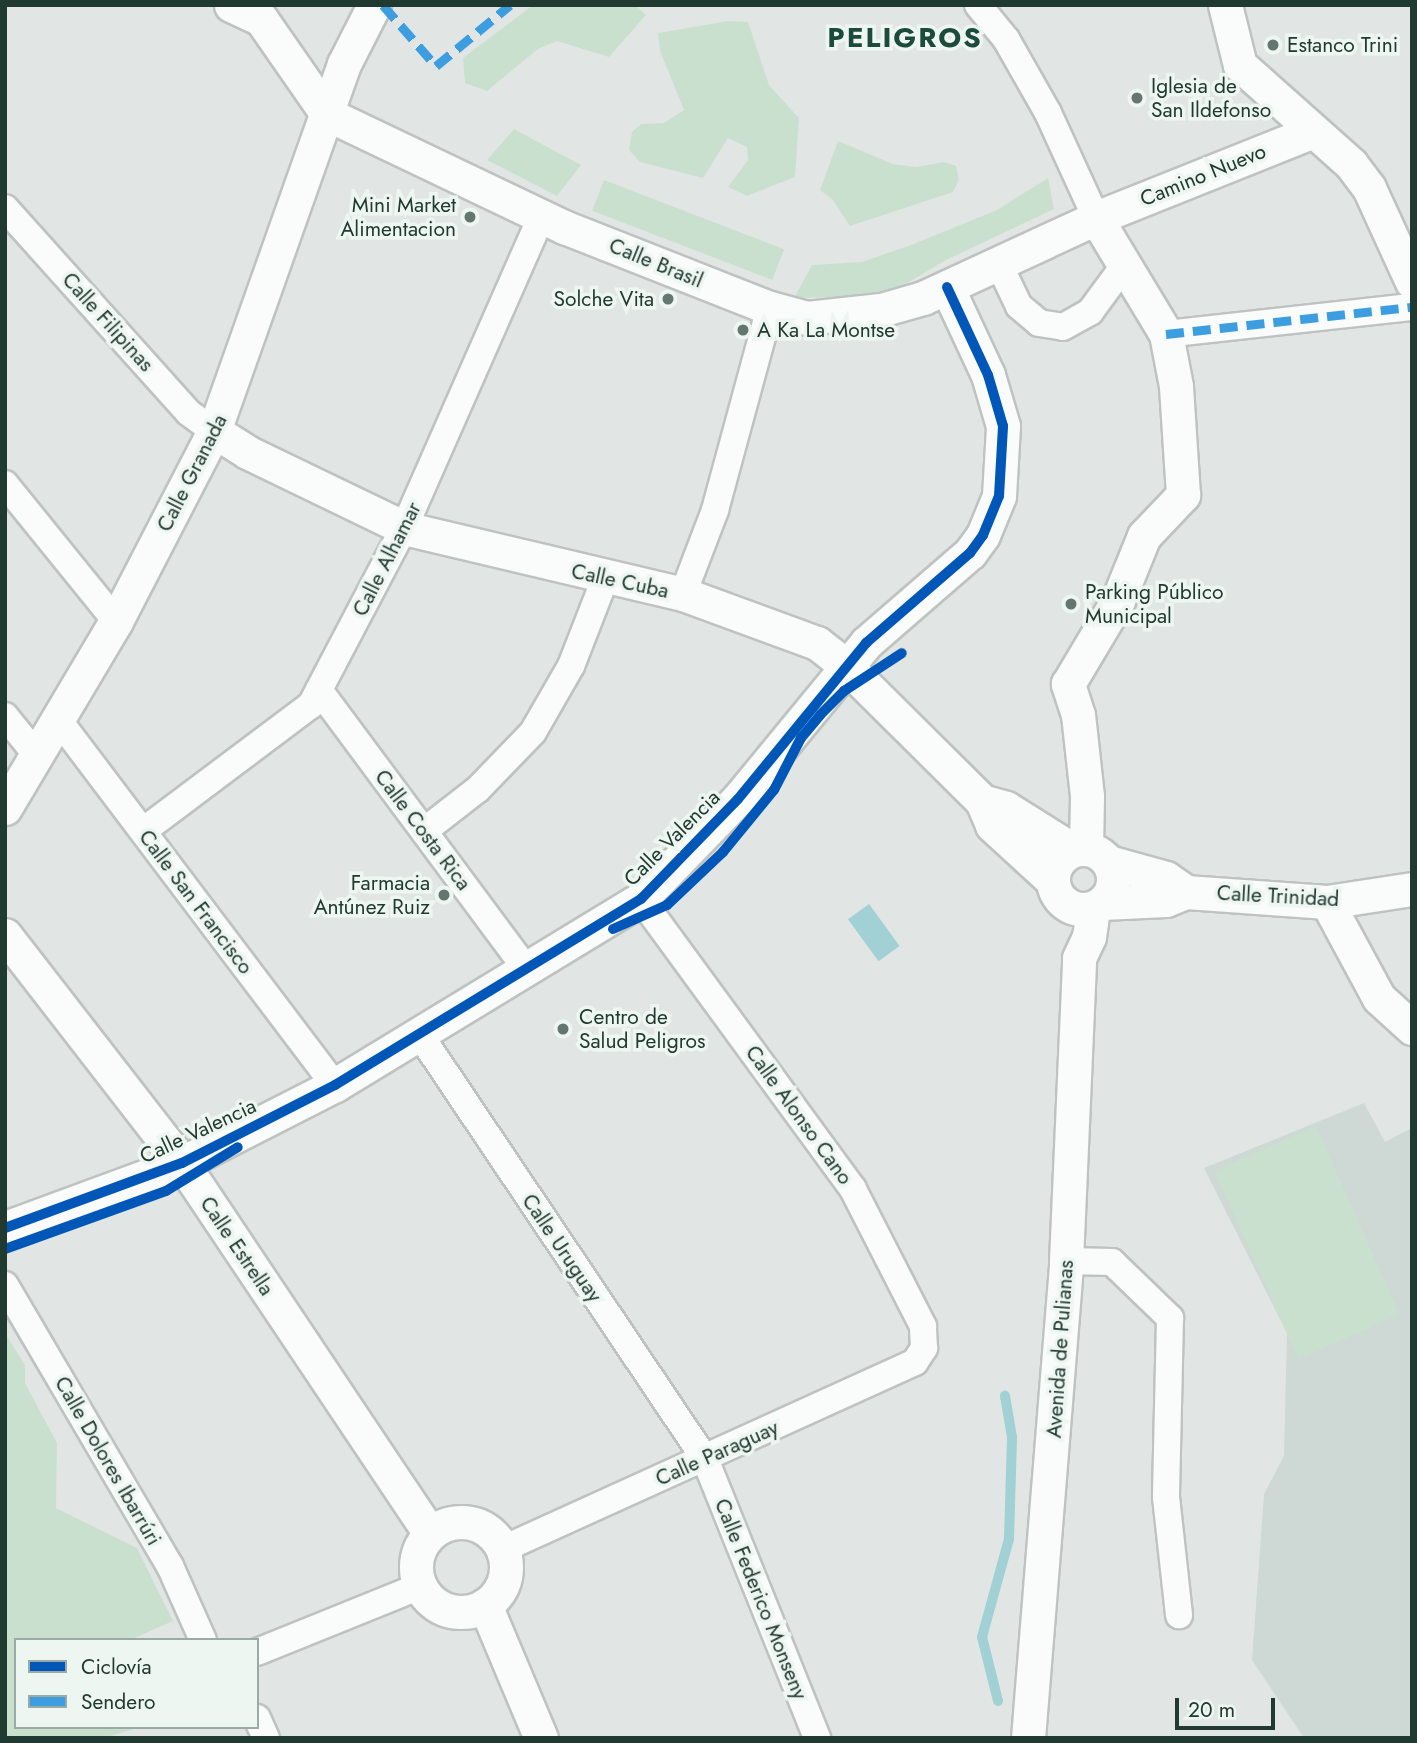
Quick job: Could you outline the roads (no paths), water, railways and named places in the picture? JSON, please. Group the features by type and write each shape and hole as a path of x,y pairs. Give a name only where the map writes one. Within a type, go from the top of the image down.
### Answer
{"street":[{"path":"231,5 267,12 327,114"},
{"name":"Calle Granada","path":"5,808 116,621 215,431 344,64 374,5"},
{"path":"978,5 1006,39 1048,113 1096,218 1123,267 1166,334 1176,386 1183,495 1144,536 1118,600 1068,684 1078,715 1087,796 1089,853 1113,885 1098,905 1074,908 1057,890 1059,861 1089,853"},
{"path":"1230,7 1240,65 1311,132 1351,164 1369,188 1412,282"},
{"name":"Calle Brasil","path":"327,114 541,217 771,308 807,318 844,316 891,307 947,286 1096,218"},
{"name":"Camino Nuevo","path":"1096,218 1311,132"},
{"name":"Calle Filipinas","path":"5,208 189,413 215,431"},
{"name":"Calle Alhamar","path":"143,831 311,705 404,528 541,217"},
{"path":"998,262 1019,306 1039,323 1063,327 1090,312 1123,267"},
{"name":"Calle Valencia","path":"5,1228 182,1163 335,1085 641,899 738,799 846,666 970,553 983,535 999,496 1003,426 988,375 947,286"},
{"path":"1166,334 1412,307"},
{"path":"683,594 715,510 771,308"},
{"name":"Calle Cuba","path":"215,431 247,452 404,528 605,579 683,594 817,643 846,666 982,801 992,825 1057,890"},
{"path":"5,484 116,621"},
{"path":"424,831 478,789 533,732 571,666 605,579"},
{"name":"Calle Costa Rica","path":"319,690 527,970"},
{"path":"5,716 35,754"},
{"name":"Calle San Francisco","path":"57,718 335,1085"},
{"name":"Calle Cuba","path":"982,801 1006,808 1089,853"},
{"name":"Calle Trinidad","path":"1089,853 1166,877 1186,892"},
{"name":"Avenida de Pulianas","path":"1057,890 1067,937 1079,958"},
{"name":"Calle Trinidad","path":"1098,905 1166,900 1186,892 1326,902 1407,901"},
{"name":"Calle Alonso Cano","path":"641,899 853,1189 923,1326 924,1348"},
{"path":"1326,902 1379,998 1412,1028"},
{"name":"Avenida de Pulianas","path":"1028,1738 1066,1261 1079,958 1089,937 1098,905"},
{"name":"Calle Estrella","path":"5,935 182,1163 430,1533"},
{"name":"Calle Uruguay","path":"420,1035 705,1459"},
{"path":"1066,1261 1112,1262 1170,1318 1166,1497 1179,1615"},
{"name":"Calle Dolores Ibarrúri","path":"5,1285 170,1566 202,1638"},
{"name":"Calle Paraguay","path":"503,1549 915,1362 924,1348"},
{"name":"Calle Federico Monseny","path":"705,1459 817,1738"},
{"path":"466,1521 491,1532 503,1549 507,1568 503,1584 485,1605 463,1613 446,1610 431,1601 420,1586 416,1558 430,1533 448,1523 466,1521"},
{"path":"259,1651 420,1586"},
{"path":"485,1605 541,1738"}],"water":[{"path":"869,904 900,946 879,961 848,919"}],"waterway":[{"path":"998,1701 982,1637 1009,1539 1012,1437 1005,1396"}],"place":[{"name":"Estanco Trini","path":"1273,45"},
{"name":"Iglesia de San Ildefonso","path":"1137,98"},
{"name":"Mini Market Alimentacion","path":"470,217"},
{"name":"Solche Vita","path":"668,299"},
{"name":"A Ka La Montse","path":"743,330"},
{"name":"Parking Público Municipal","path":"1071,604"},
{"name":"Farmacia Antúnez Ruiz","path":"444,895"},
{"name":"Centro de Salud Peligros","path":"563,1029"}],"district":[{"name":"PELIGROS","path":"905,38"}]}
